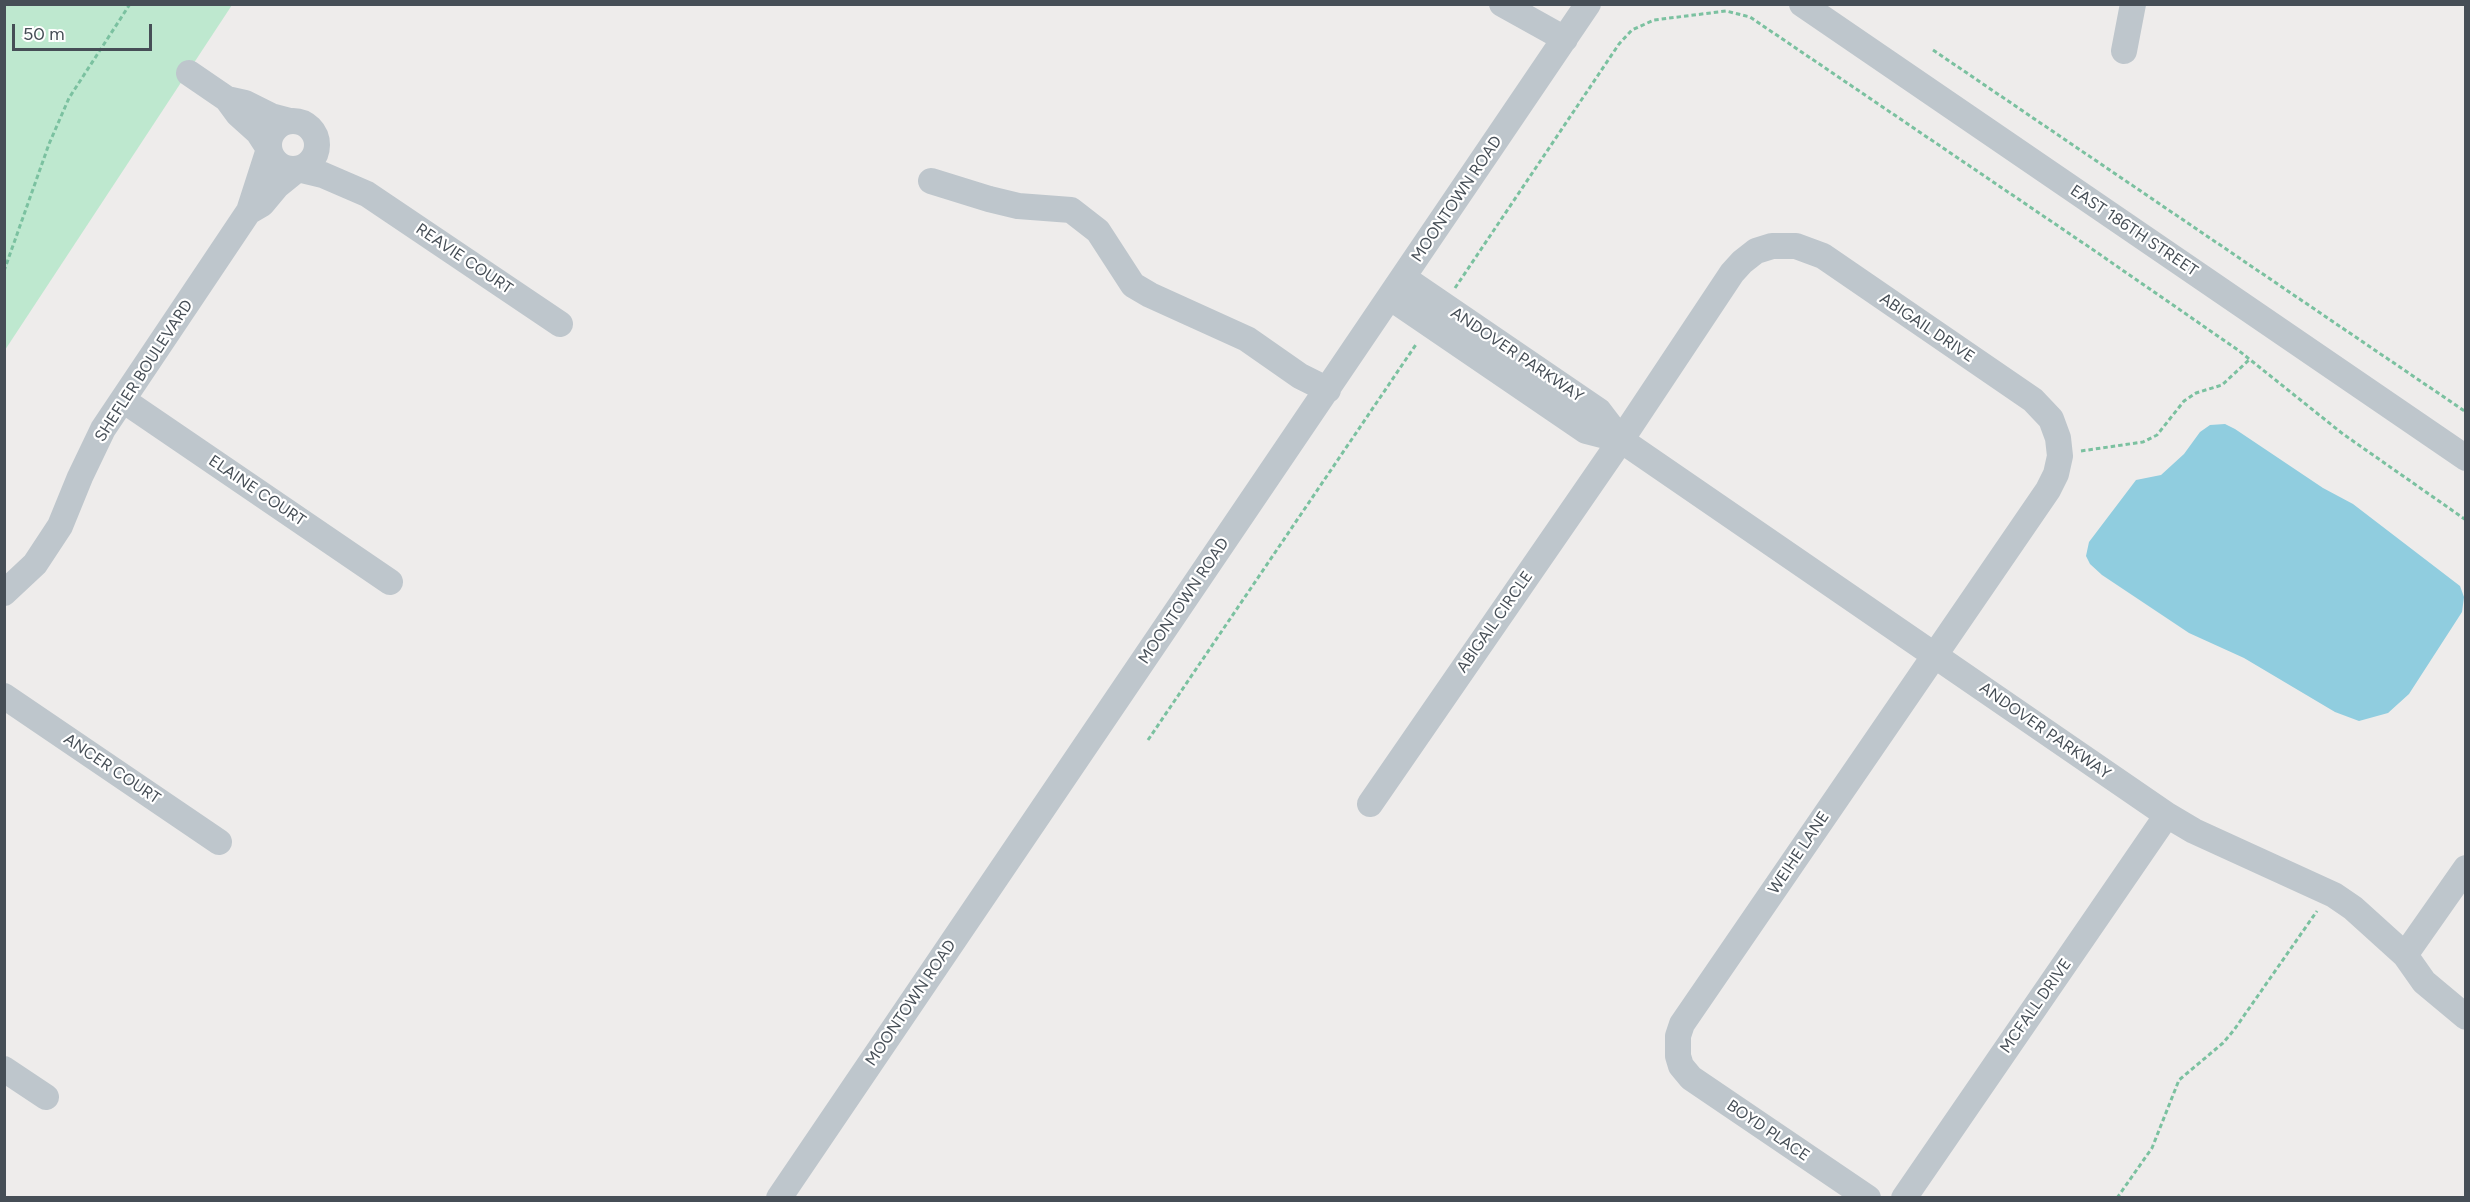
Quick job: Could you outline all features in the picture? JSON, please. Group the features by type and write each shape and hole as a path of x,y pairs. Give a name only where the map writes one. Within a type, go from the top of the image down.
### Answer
{"street":[{"path":"1502,4 1565,39"},
{"name":"MOONTOWN ROAD","path":"779,1197 1588,4"},
{"name":"EAST 186TH STREET","path":"1802,4 2466,458"},
{"path":"2124,51 2133,4"},
{"path":"189,73 227,99 238,114 258,132 272,156 283,167 298,169 312,161 316,154 317,141 306,124 290,121 282,123 271,134 269,149"},
{"path":"227,99 245,103 271,116 290,121"},
{"name":"REAVIE COURT","path":"317,141 331,159 356,179 368,194"},
{"name":"SHEFLER BOULEVARD","path":"4,593 35,564 60,526 104,429 249,211 269,149"},
{"name":"SHEFLER BOULEVARD","path":"249,211 262,204 277,186 298,169"},
{"name":"REAVIE COURT","path":"298,169 323,175 368,194 560,324"},
{"path":"931,181 1018,206 1071,210 1098,231 1133,285 1166,303 1247,339 1300,376 1328,390"},
{"name":"ABIGAIL DRIVE","path":"1621,440 1732,273 1756,251 1772,246 1796,246 1823,256 2033,400 2051,419 2058,438 2056,474 2048,490 1934,655"},
{"name":"ANDOVER PARKWAY","path":"1397,288 1436,315 1586,431 1621,440 2167,815 2232,849 2331,892 2353,908 2405,955 2424,982 2466,1017"},
{"name":"ELAINE COURT","path":"123,400 390,582"},
{"name":"ABIGAIL CIRCLE","path":"1370,804 1621,440"},
{"name":"WEIHE LANE","path":"1678,1056 1678,1036 1682,1024 1934,655"},
{"name":"ANCER COURT","path":"4,696 219,842"},
{"name":"MCFALL DRIVE","path":"1904,1197 2167,815"},
{"path":"2405,955 2466,868"},
{"name":"BOYD PLACE","path":"1678,1056 1681,1066 1703,1087 1868,1197"},
{"path":"4,1069 46,1097"}],"path":[{"path":"4,271 49,144 69,98 130,4"},
{"path":"1148,740 1619,44 1632,30 1654,21 1726,11 1750,17 2250,359 2343,434 2466,520"},
{"path":"1933,50 2466,412"},
{"path":"2059,452 2085,451 2143,442 2157,435 2184,401 2196,393 2222,385 2250,359"},
{"path":"2117,1197 2152,1148 2179,1080 2223,1043 2234,1030 2331,892"}],"green space":[{"path":"5,5 232,5 5,350"}],"water":[{"path":"2225,424 2323,488 2353,504 2460,586 2464,597 2462,612 2409,694 2388,713 2359,721 2335,712 2244,658 2189,633 2102,575 2090,564 2086,556 2089,542 2136,480 2161,475 2184,454 2200,432 2210,425"}]}
